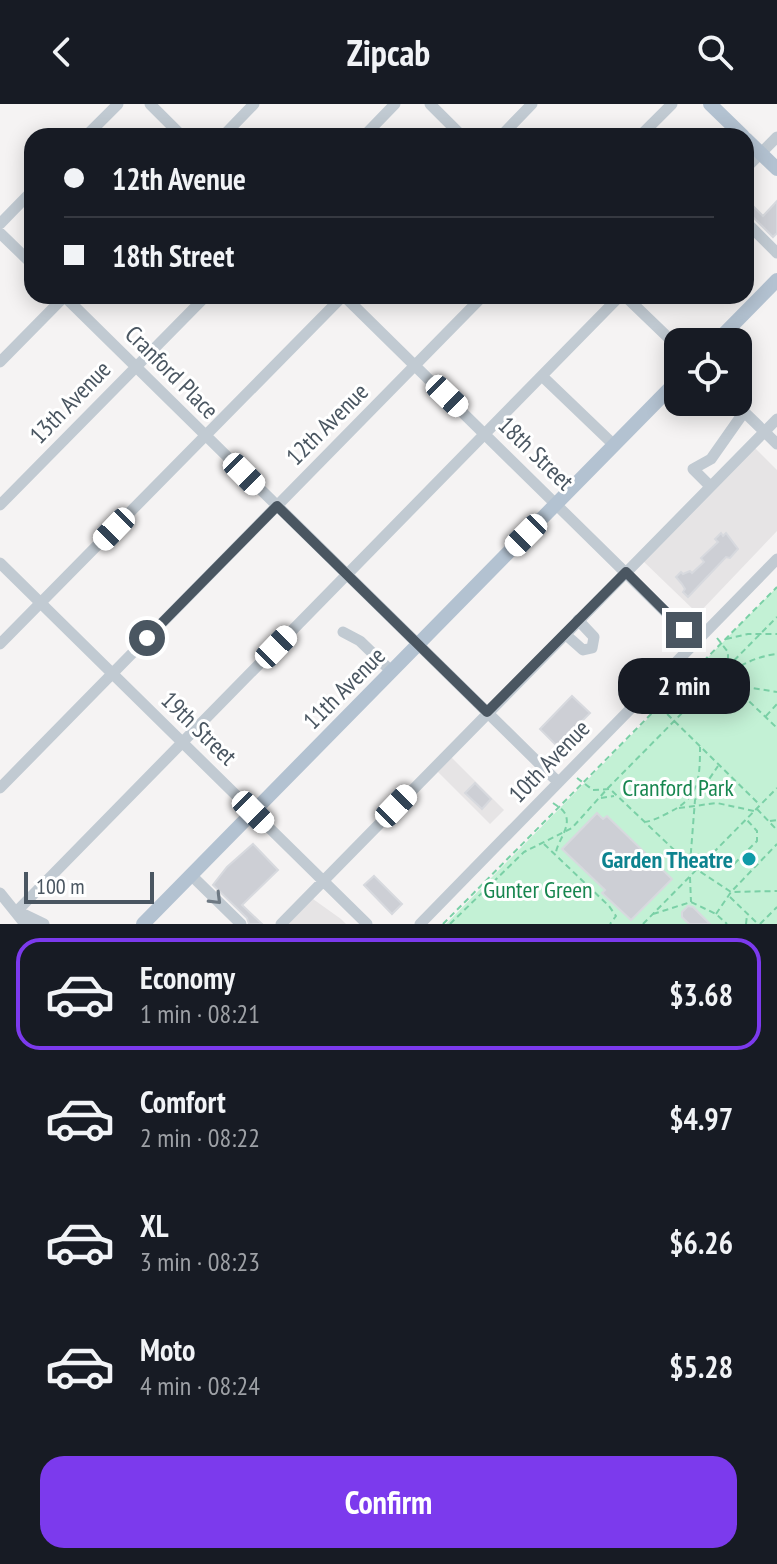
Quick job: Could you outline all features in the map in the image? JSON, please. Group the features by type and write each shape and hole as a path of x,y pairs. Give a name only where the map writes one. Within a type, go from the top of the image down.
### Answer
{"main road":[{"path":"710,104 734,128"},
{"path":"754,147 777,169"},
{"path":"754,303 777,280"},
{"path":"730,328 753,304"},
{"name":"11th Avenue","path":"143,924 664,394"}],"street":[{"path":"94,128 118,104"},
{"path":"150,104 174,128"},
{"path":"231,128 254,104"},
{"path":"372,128 395,104"},
{"path":"430,104 454,128"},
{"path":"509,128 532,104"},
{"path":"648,128 672,104"},
{"path":"754,161 777,137"},
{"path":"0,224 24,199"},
{"path":"754,230 777,253"},
{"path":"0,233 24,256"},
{"path":"0,362 56,304"},
{"name":"Cranford Place","path":"72,304 558,782"},
{"name":"13th Avenue","path":"0,505 198,304"},
{"path":"0,644 336,304"},
{"name":"18th Street","path":"352,304 696,642"},
{"name":"12th Avenue","path":"0,788 475,304"},
{"path":"17,911 615,304"},
{"path":"632,304 664,334"},
{"path":"542,376 614,445"},
{"path":"710,486 693,469 711,459 741,416"},
{"path":"748,416 777,444"},
{"path":"281,924 777,419"},
{"name":"10th Avenue","path":"420,924 777,559"},
{"name":"19th Street","path":"0,563 367,924"},
{"path":"565,634 583,650 592,648 594,637 578,620"},
{"path":"343,632 360,641 391,671"},
{"path":"191,875 241,924"},
{"path":"0,893 17,911 44,924"},
{"path":"17,911 22,924"}],"path":[{"path":"443,924 777,587"},
{"path":"722,676 777,617"},
{"path":"717,638 724,641 748,634 777,634"},
{"path":"724,641 728,667"},
{"path":"450,924 524,852 562,835 722,676 742,664 777,654"},
{"path":"705,659 777,728"},
{"path":"732,685 777,692"},
{"path":"765,717 777,704"},
{"path":"659,706 719,765 777,830"},
{"path":"694,802 698,790 700,746"},
{"path":"691,798 719,765"},
{"path":"575,775 593,790 607,789 616,796 690,865 730,894 759,924 777,907"},
{"path":"643,924 777,788"},
{"path":"690,865 694,802 698,790"},
{"path":"674,810 696,794"},
{"path":"600,798 616,796"},
{"path":"550,800 564,812 566,819 567,827 556,849 558,857"},
{"path":"643,821 694,802 757,808"},
{"path":"709,856 721,867 732,866 758,838 757,831 746,819"},
{"path":"768,821 777,820"},
{"path":"544,843 609,906 616,916 611,924"},
{"path":"716,914 730,894 777,844"},
{"path":"690,876 691,902"},
{"path":"730,894 777,891"},
{"path":"652,914 691,902 716,914 727,924"},
{"path":"746,924 748,914"}],"shaded area":[{"path":"755,448 777,470 777,531 698,614 642,560"},
{"path":"450,756 504,810 490,824 436,770"},
{"path":"313,899 341,919 346,924 288,924"}],"green space":[{"path":"777,587 777,924 446,924"}],"building":[{"path":"777,201 777,233 773,237 754,218 754,207 763,216"},
{"path":"721,533 723,536 726,533 738,549 730,558 726,557 688,597 676,577 681,572 692,573 704,562 701,558 718,542 715,539"},
{"path":"572,696 590,713 557,746 540,729"},
{"path":"475,783 491,799 482,809 465,793"},
{"path":"597,813 603,819 607,816 672,879 631,920 562,849"},
{"path":"253,844 278,870 242,905 262,924 249,924 247,918 213,885 227,867"},
{"path":"374,876 402,904 392,914 364,885"},
{"path":"688,906 710,924 689,924 682,917"}],"place":[{"name":"Garden Theatre","path":"749,859"}],"route":[{"path":"147,638 277,506 487,712 626,572 684,630"}],"park label":[{"name":"Cranford Park","path":"678,787"},
{"name":"Gunter Green","path":"538,889"}]}
